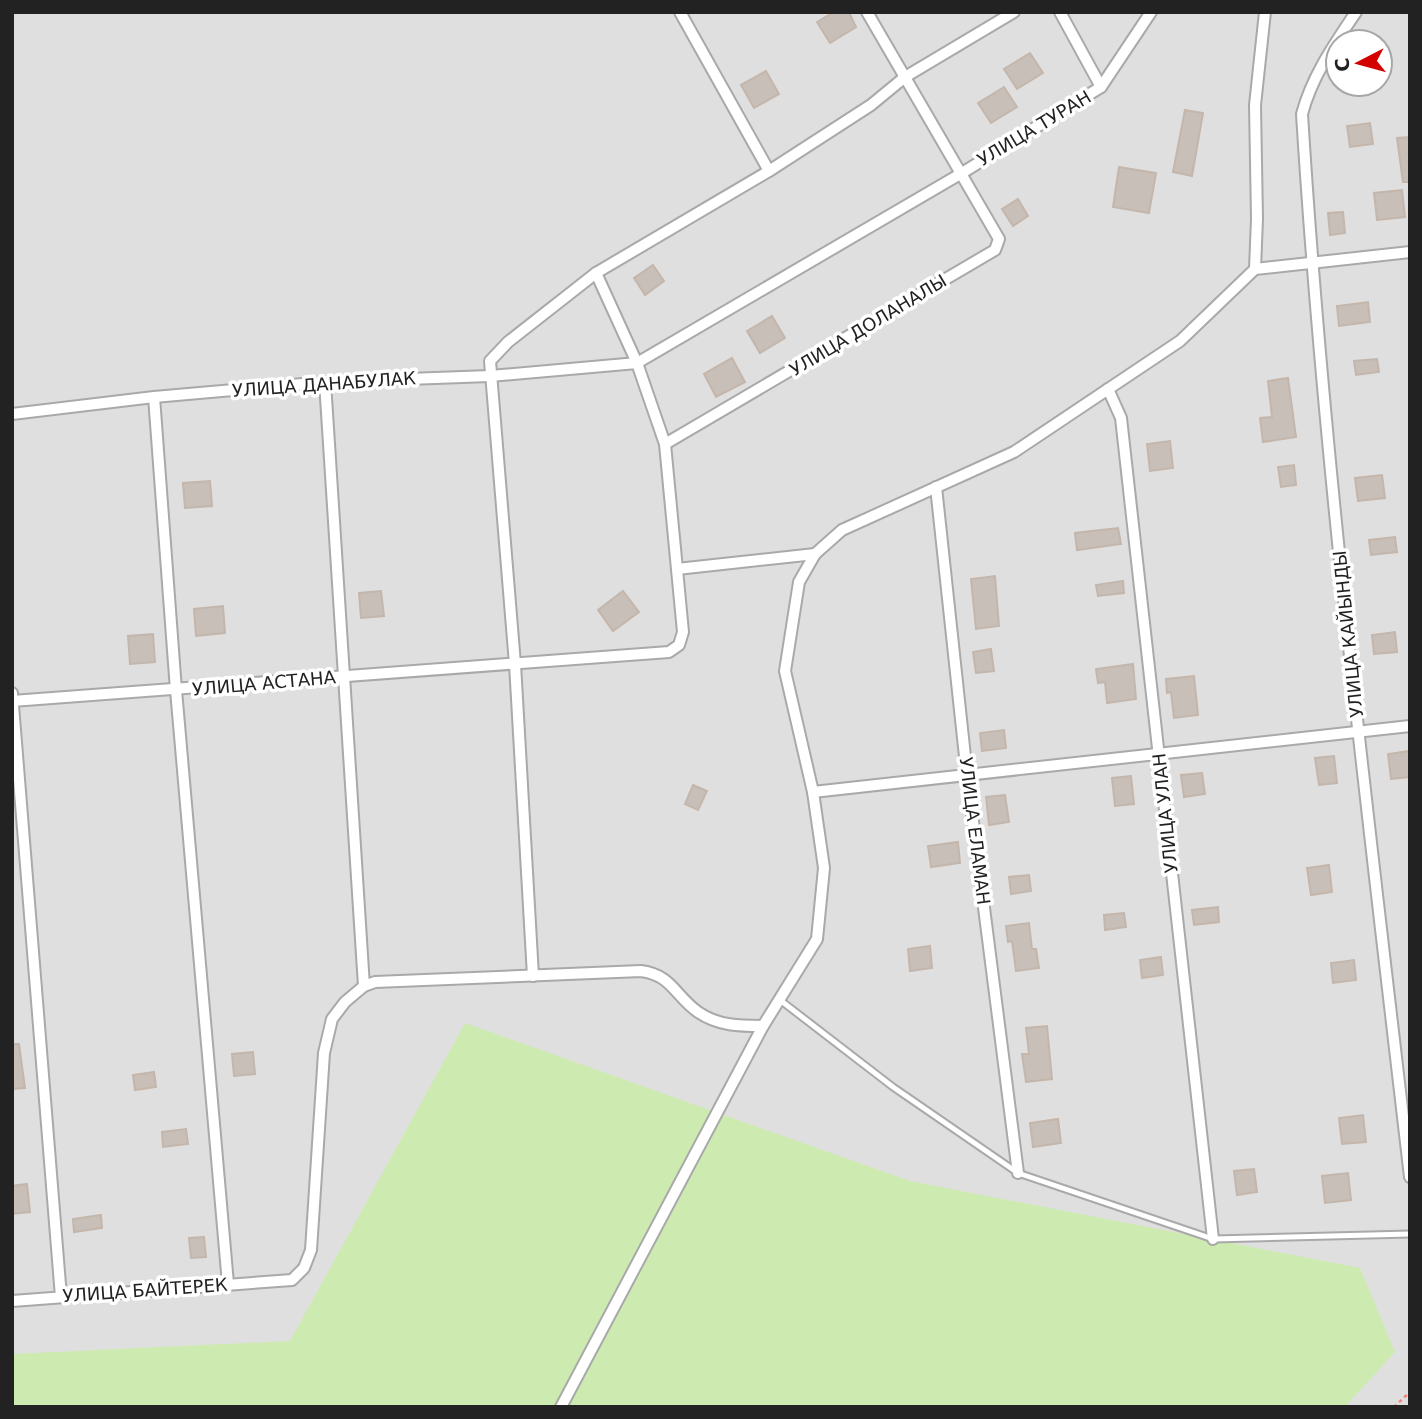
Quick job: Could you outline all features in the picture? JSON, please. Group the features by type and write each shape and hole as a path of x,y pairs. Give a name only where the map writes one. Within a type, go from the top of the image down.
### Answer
{"street":[{"path":"680,12 769,171"},
{"name":"УЛИЦА ДОЛАНАЛЫ","path":"665,444 995,250 999,239 867,12"},
{"path":"533,976 515,664 490,361 508,342 596,273 769,171 871,105 905,77 1014,12"},
{"path":"1060,12 1101,88"},
{"name":"УЛИЦА ТУРАН","path":"637,363 962,173 1101,88 1151,12"},
{"path":"1255,269 1258,219 1255,104 1265,12"},
{"name":"УЛИЦА КАЙЫНДЫ","path":"1356,12 1308,91 1302,114 1311,263 1358,732 1410,1177"},
{"path":"561,1407 762,1026 817,939 824,869 813,792 785,671 799,582 815,554 842,530 1014,452 1180,341 1255,269 1410,252"},
{"path":"596,273 637,363 665,444 677,569 815,554"},
{"name":"УЛИЦА ДАНАБУЛАК","path":"12,414 154,397 325,382 490,376 637,363"},
{"path":"325,382 364,986 389,980 641,971 666,979 696,1011 713,1020 736,1026 762,1026"},
{"name":"УЛИЦА УЛАН","path":"1108,389 1121,418 1213,1239"},
{"path":"154,397 176,690 228,1284"},
{"name":"УЛИЦА ЕЛАМАН","path":"936,487 967,775 1018,1173"},
{"name":"УЛИЦА АСТАНА","path":"13,701 669,652 679,645 683,632 677,569"},
{"path":"12,693 61,1297"},
{"path":"813,792 1410,726"},
{"name":"УЛИЦА БАЙТЕРЕК","path":"12,1301 292,1279 304,1268 311,1250 324,1053 332,1019 345,1002 364,986"}],"lane":[{"path":"780,999 893,1087 1018,1173 1213,1239 1410,1234"}],"path":[{"path":"1394,1407 1410,1392"}],"shaded area":[{"path":"12,12 1410,12 1410,1407 12,1407"}],"green space":[{"path":"465,1023 910,1181 1360,1268 1395,1352 1345,1407 12,1407 12,1354 290,1341"}],"building":[{"path":"834,12 849,12 856,27 830,43 817,22"},
{"path":"1030,53 1043,73 1017,89 1004,69"},
{"path":"766,71 779,94 754,108 741,85"},
{"path":"1004,87 1017,107 991,123 978,103"},
{"path":"1185,110 1203,113 1192,176 1173,172"},
{"path":"1370,123 1373,144 1350,147 1347,126"},
{"path":"1410,137 1410,182 1403,182 1397,138"},
{"path":"1119,167 1156,173 1149,213 1113,207"},
{"path":"1402,190 1405,217 1377,220 1374,193"},
{"path":"1018,199 1028,216 1013,226 1002,209"},
{"path":"1343,212 1345,233 1330,235 1328,213"},
{"path":"653,265 664,281 645,295 634,278"},
{"path":"1368,302 1370,322 1339,326 1337,306"},
{"path":"772,316 785,338 760,353 747,331"},
{"path":"732,358 745,382 716,397 704,374"},
{"path":"1377,359 1379,372 1356,375 1354,361"},
{"path":"1288,378 1296,437 1263,442 1260,418 1272,417 1268,381"},
{"path":"1170,441 1173,468 1150,471 1147,444"},
{"path":"1294,465 1296,485 1281,487 1278,467"},
{"path":"1382,475 1385,498 1358,501 1355,478"},
{"path":"210,481 212,506 185,508 183,483"},
{"path":"1118,528 1121,544 1077,550 1075,533"},
{"path":"1395,537 1397,552 1371,555 1369,540"},
{"path":"995,576 999,626 976,629 971,579"},
{"path":"1123,581 1124,593 1098,596 1096,585"},
{"path":"381,591 384,616 361,618 359,593"},
{"path":"623,591 639,612 613,631 598,610"},
{"path":"223,606 225,633 196,636 194,609"},
{"path":"1395,632 1397,652 1374,654 1372,635"},
{"path":"153,634 155,662 130,664 128,636"},
{"path":"991,649 994,671 976,673 973,652"},
{"path":"1133,664 1136,699 1107,703 1105,682 1098,683 1096,669"},
{"path":"1194,676 1198,715 1174,718 1171,692 1167,693 1166,679"},
{"path":"1004,730 1006,748 982,751 980,733"},
{"path":"1410,751 1410,777 1391,779 1388,754"},
{"path":"1334,756 1337,783 1319,785 1315,758"},
{"path":"1202,773 1205,794 1184,797 1181,775"},
{"path":"1131,776 1134,804 1115,806 1112,778"},
{"path":"693,785 707,791 698,810 685,804"},
{"path":"1005,795 1009,822 989,825 986,797"},
{"path":"958,842 960,863 931,867 928,846"},
{"path":"1329,865 1332,892 1311,895 1307,868"},
{"path":"1029,875 1031,891 1011,894 1009,877"},
{"path":"1218,907 1219,922 1194,925 1192,910"},
{"path":"1124,913 1126,927 1105,930 1104,915"},
{"path":"1029,923 1032,949 1036,949 1039,968 1016,971 1012,941 1008,942 1006,926"},
{"path":"930,946 932,968 910,971 908,949"},
{"path":"1161,957 1163,975 1142,978 1140,960"},
{"path":"1354,960 1356,980 1333,983 1331,963"},
{"path":"1047,1026 1052,1079 1026,1082 1022,1054 1029,1054 1026,1028"},
{"path":"12,1044 19,1044 25,1088 12,1089"},
{"path":"253,1052 255,1074 234,1076 232,1054"},
{"path":"154,1072 156,1087 135,1090 133,1075"},
{"path":"1363,1115 1366,1142 1342,1144 1339,1118"},
{"path":"1058,1119 1061,1143 1033,1147 1030,1123"},
{"path":"186,1129 188,1144 163,1147 162,1132"},
{"path":"1254,1169 1257,1192 1237,1195 1234,1171"},
{"path":"1348,1173 1351,1200 1325,1203 1322,1176"},
{"path":"27,1184 30,1212 12,1214 12,1186"},
{"path":"101,1215 102,1228 74,1232 73,1219"},
{"path":"204,1237 206,1257 191,1258 189,1238"}]}
